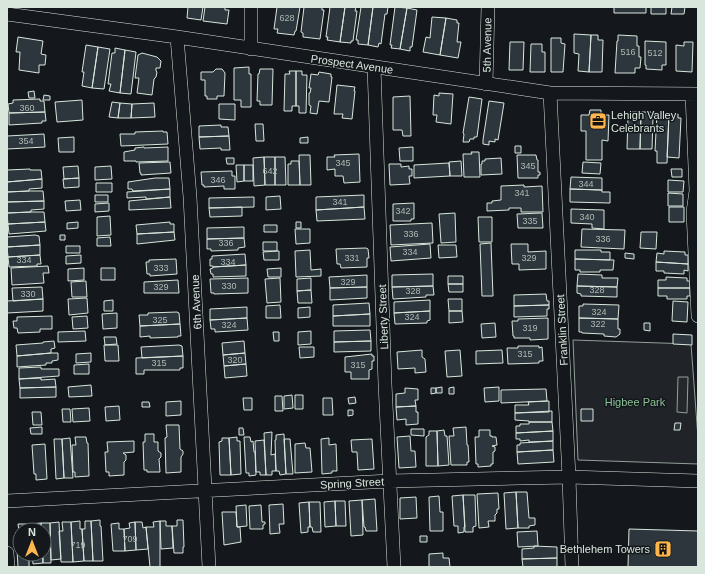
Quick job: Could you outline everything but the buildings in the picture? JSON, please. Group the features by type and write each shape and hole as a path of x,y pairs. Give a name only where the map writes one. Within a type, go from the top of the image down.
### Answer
{"street":[{"path":"251,7 251,49"},
{"name":"5th Avenue","path":"486,84 488,7"},
{"name":"Prospect Avenue","path":"7,14 550,93 695,94"},
{"name":"6th Avenue","path":"178,38 190,197 209,567"},
{"name":"Liberty Street","path":"374,67 377,189 394,567"},
{"name":"Franklin Street","path":"550,93 572,567"},
{"path":"695,94 696,191 693,212 698,316"},
{"name":"Spring Street","path":"7,501 390,481 569,477 698,481"},
{"path":"7,553 8,567"}],"green space":[{"name":"Higbee Park","path":"573,340 691,344 698,438 698,464 578,460"}],"shaded area":[{"path":"678,377 688,377 687,413 677,412"}],"place":[{"name":"Lehigh Valley Celebrants","path":"598,121"},
{"name":"Bethlehem Towers","path":"663,549"}]}
